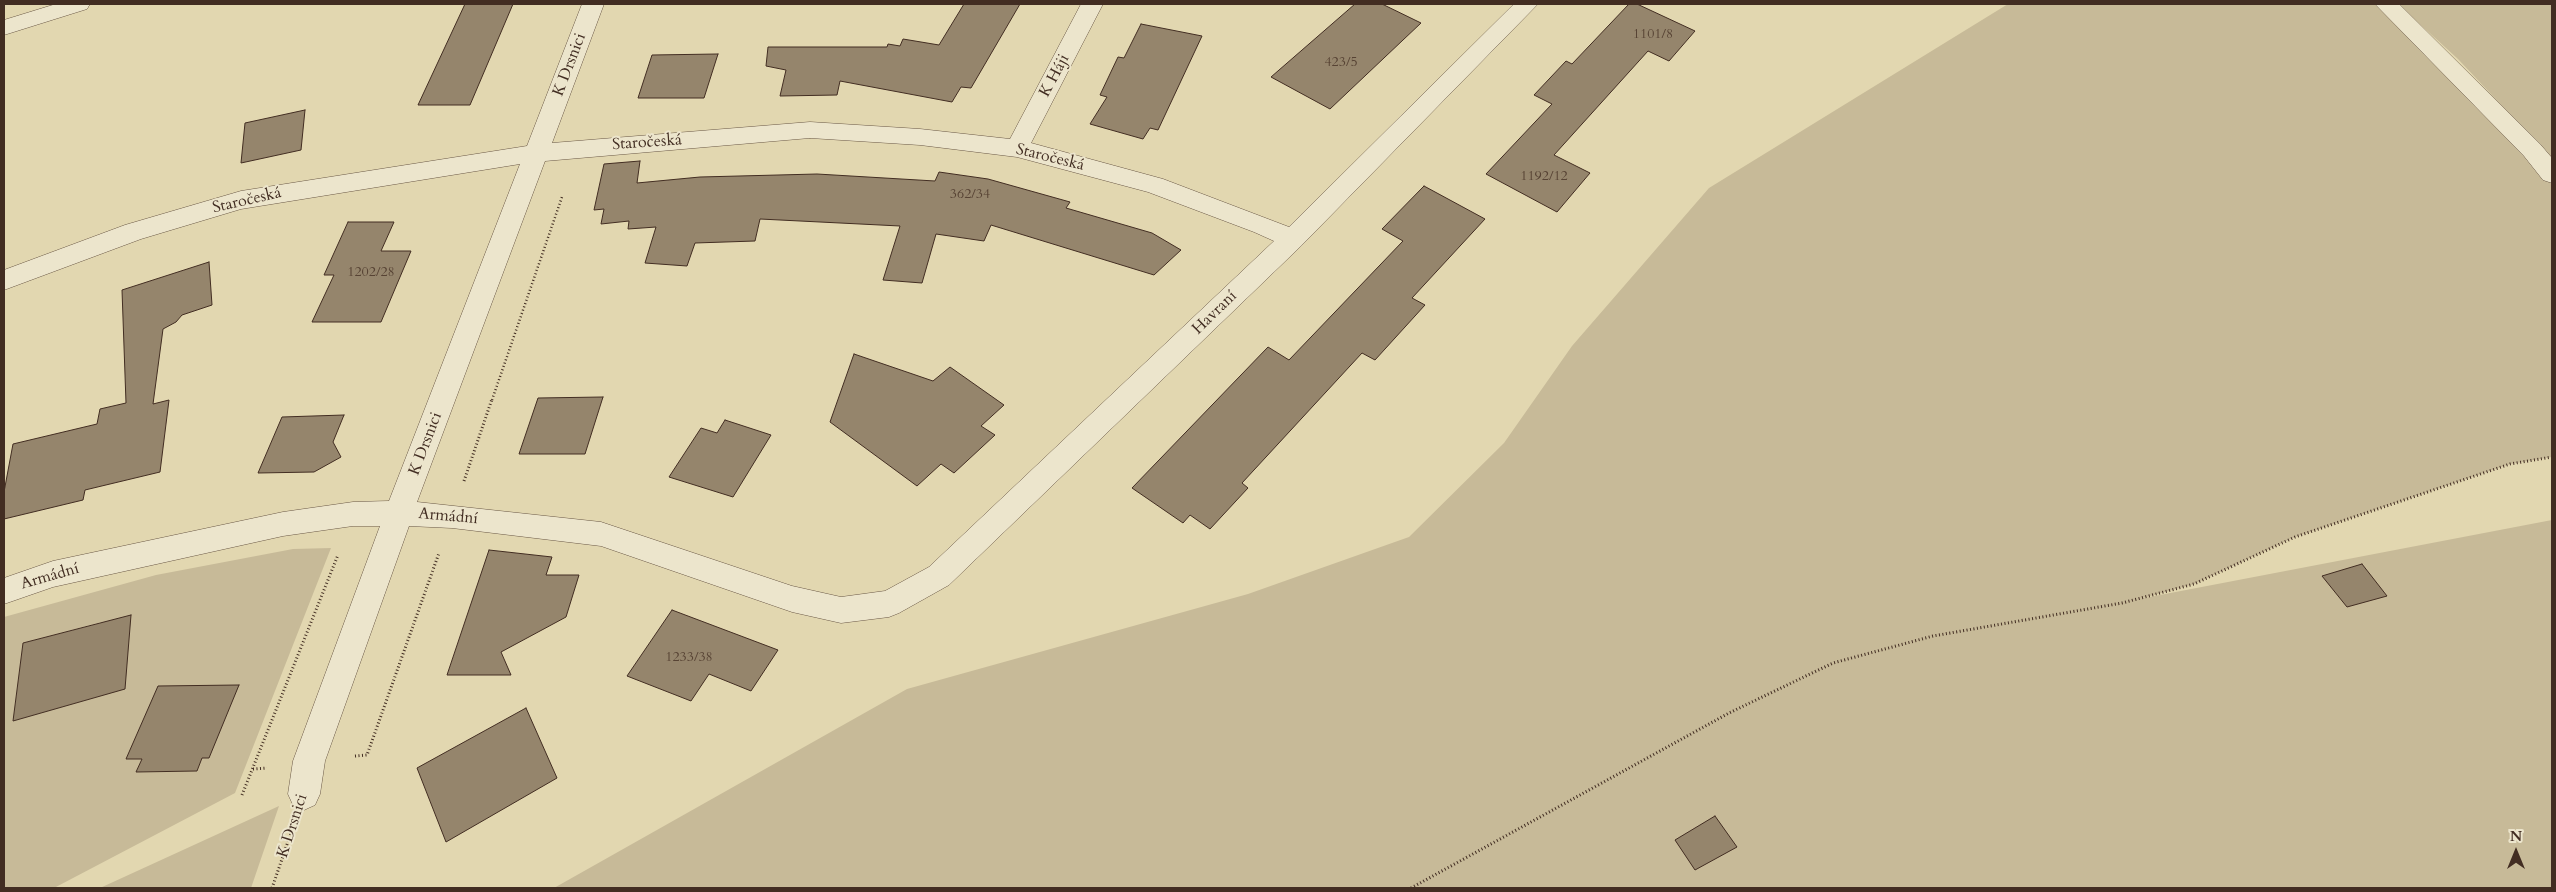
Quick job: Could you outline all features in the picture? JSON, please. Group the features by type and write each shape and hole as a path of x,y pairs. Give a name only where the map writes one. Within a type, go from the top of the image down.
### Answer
{"street":[{"path":"4,28 79,4"},
{"name":"K Drsnici","path":"304,794 309,761 399,513 593,4"},
{"name":"K Háji","path":"1017,148 1092,4"},
{"name":"Havraní","path":"889,604 940,576 1292,239 1527,4"},
{"path":"2386,4 2532,150 2552,174"},
{"name":"Staročeská","path":"4,280 134,232 241,200 330,184 579,148 810,130 920,137 1017,148 1154,185 1263,225 1292,239"},
{"name":"Armádní","path":"4,591 54,574 284,524 354,514 399,513 452,516 601,534 792,599 841,610 889,604"}],"path":[{"path":"367,755 579,148"},
{"path":"1411,888 1729,713 1833,662 1933,636 2122,603 2194,584 2295,537 2510,464 2552,457"},
{"name":"K Drsnici","path":"272,888 304,794"}],"shaded area":[{"path":"2008,4 2386,4 2532,150 2552,174 2552,457 2510,464 2295,537 2194,584 2139,599 2552,520 2552,888 554,888 907,689 1248,594 1409,537 1504,443 1572,346 1709,188"},
{"path":"2398,4 2552,4 2552,159 2458,59"},
{"path":"331,548 235,793 54,888 4,888 4,617 156,575 293,549","holes":["102,622 97,697 13,721 23,643","202,758 197,771 136,772 142,759"]},
{"path":"279,806 251,888 100,888"}],"building":[{"path":"465,4 513,4 470,105 418,105"},
{"path":"964,4 1020,4 971,88 961,87 952,102 840,81 837,95 780,96 786,70 766,66 768,47 887,47 888,44 900,46 903,39 939,45"},
{"path":"1355,4 1382,4 1421,23 1330,109 1271,77"},
{"path":"1629,4 1637,4 1695,31 1669,61 1648,51 1554,155 1590,173 1557,212 1486,174 1552,104 1534,95 1566,61 1572,64"},
{"path":"1141,24 1202,36 1158,130 1150,128 1143,139 1090,124 1107,97 1100,95 1118,57 1124,58"},
{"path":"718,54 704,98 638,98 652,55"},
{"path":"305,110 301,150 241,163 245,123"},
{"path":"640,161 637,183 700,177 817,174 935,181 939,172 988,179 1070,202 1066,208 1152,233 1181,250 1154,275 991,225 984,241 936,234 922,283 883,280 900,226 760,219 755,241 695,243 687,266 645,263 656,227 628,229 629,221 601,224 604,209 594,210 604,164"},
{"path":"1424,186 1485,219 1412,298 1425,305 1375,360 1362,353 1242,483 1248,488 1210,529 1190,515 1183,523 1132,488 1268,347 1289,360 1403,241 1382,229"},
{"path":"348,222 394,222 381,251 411,251 381,322 312,322 334,275 324,275"},
{"path":"209,262 212,305 182,315 176,322 163,329 153,404 169,400 160,472 85,490 83,500 4,519 4,492 13,444 97,424 100,409 126,403 122,290"},
{"path":"854,354 933,381 950,367 1004,405 981,426 995,435 954,473 941,464 917,486 830,422"},
{"path":"603,397 585,454 519,454 538,398"},
{"path":"344,415 333,442 341,457 314,472 258,473 282,417"},
{"path":"725,420 771,435 733,497 669,477 701,428 717,433"},
{"path":"489,550 552,557 546,575 579,575 566,617 501,652 511,675 447,675"},
{"path":"2362,564 2387,596 2347,607 2322,576"},
{"path":"672,610 778,650 751,691 709,674 691,701 627,676"},
{"path":"131,615 125,689 13,721 23,643"},
{"path":"239,685 209,758 202,758 197,771 136,772 142,759 126,759 158,686"},
{"path":"526,708 557,778 446,842 417,768"},
{"path":"1715,816 1737,847 1695,870 1675,840"}]}
